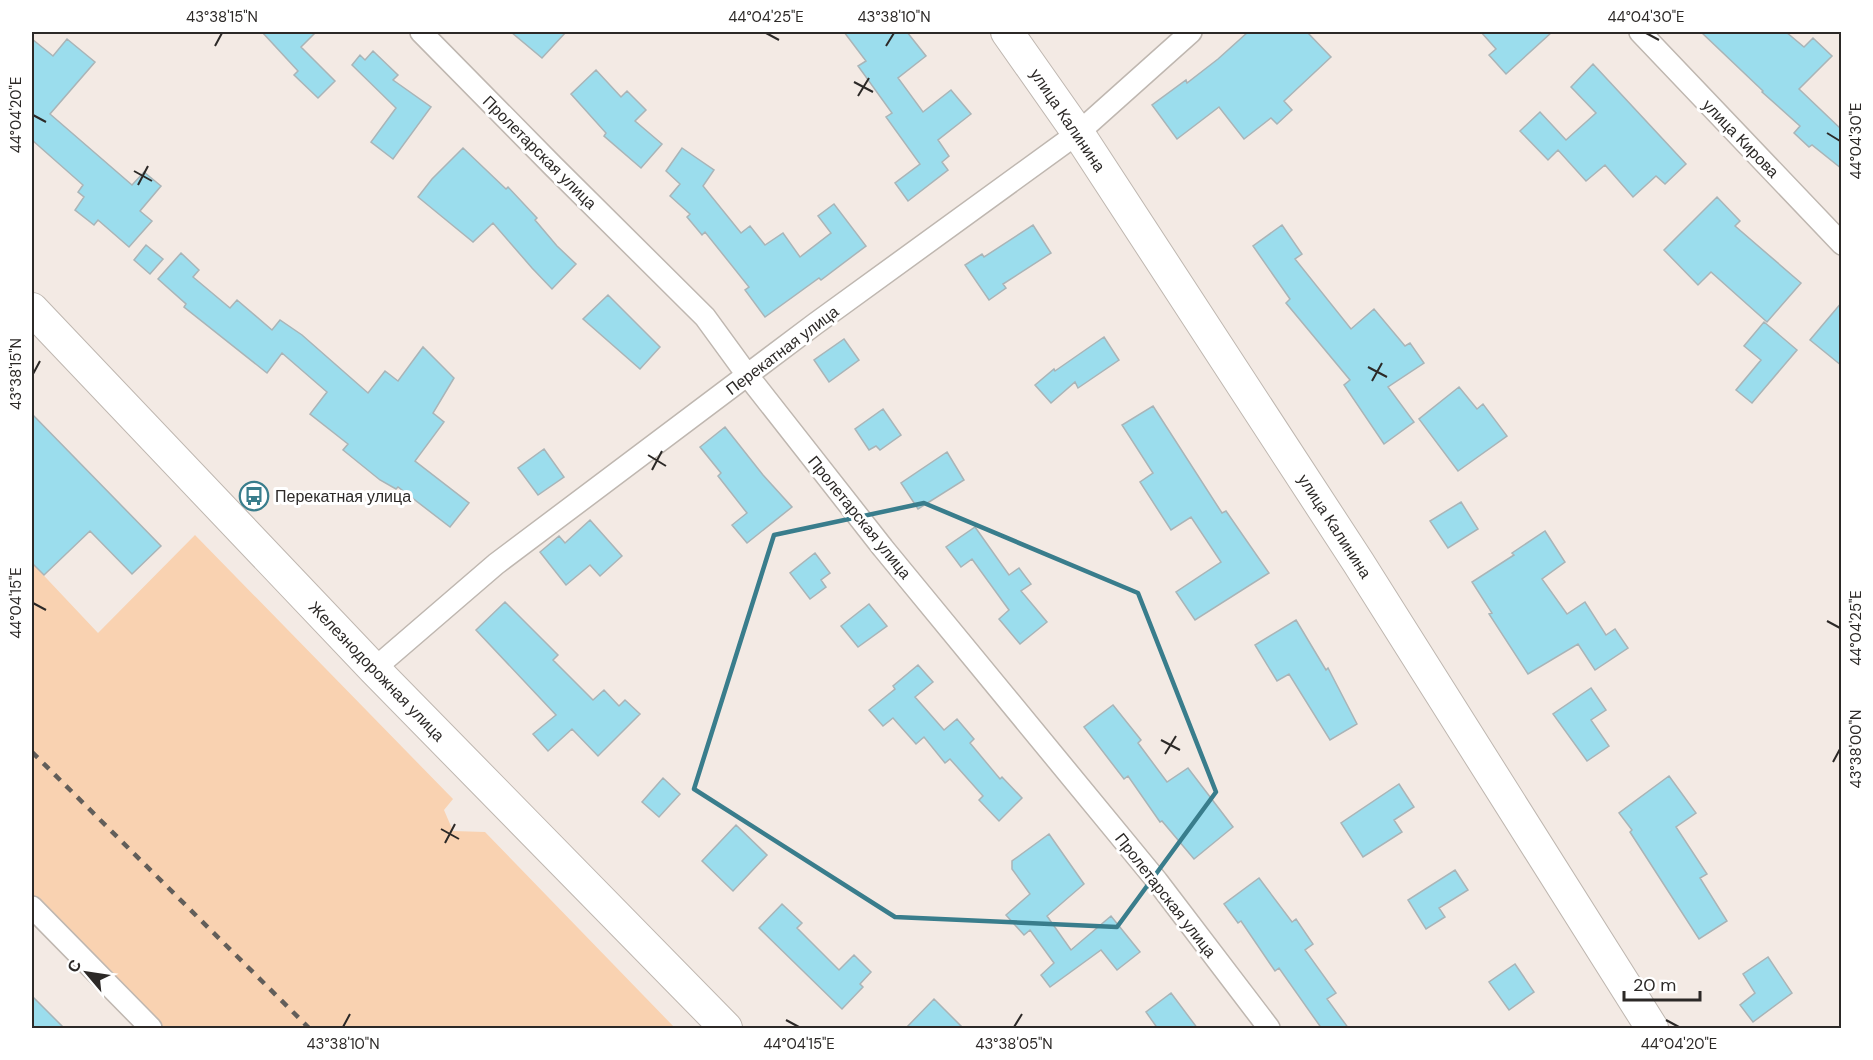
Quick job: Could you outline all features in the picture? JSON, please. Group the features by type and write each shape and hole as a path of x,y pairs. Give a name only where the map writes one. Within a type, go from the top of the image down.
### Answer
{"street":[{"name":"Пролетарская улица","path":"422,32 705,317 748,376 883,548 1157,881 1269,1029"},
{"name":"улица Калинина","path":"1007,32 1078,133 1358,562 1652,1029"},
{"name":"Перекатная улица","path":"374,669 496,564 815,324 1078,133 1191,32"},
{"name":"улица Кирова","path":"1640,32 1842,244"},
{"name":"Железнодорожная улица","path":"32,309 374,669 726,1029"},
{"path":"32,907 151,1029"}],"highlighted area":[{"path":"924,503 1138,593 1216,792 1117,927 895,917 694,789 774,535"}],"shaded area":[{"path":"195,535 453,799 444,810 453,831 485,832 675,1028 151,1028 32,907 32,563 98,633"}],"building":[{"path":"262,32 316,32 301,47 335,81 318,98 294,75 298,71"},
{"path":"511,32 566,32 542,58"},
{"path":"844,32 907,32 926,56 898,78 923,112 951,90 971,114 938,140 949,156 942,162 948,170 908,201 895,183 920,164 886,117 892,113 858,66 866,61"},
{"path":"1248,32 1307,32 1331,57 1284,101 1292,110 1277,124 1271,118 1244,139 1219,107 1177,139 1152,105 1186,80 1187,83"},
{"path":"1481,32 1552,32 1506,74 1489,55 1496,49"},
{"path":"1701,32 1786,32 1804,47 1813,38 1832,56 1799,89 1842,130 1842,169 1812,145 1809,147 1794,133 1800,126"},
{"path":"32,39 53,56 67,39 95,62 50,114 132,185 144,172 161,186 140,211 152,221 129,247 98,220 94,225 75,210 84,197 78,192 83,185 32,140"},
{"path":"373,51 398,75 393,80 431,107 393,159 371,142 396,108 352,65 360,55 365,60"},
{"path":"1593,64 1686,164 1665,184 1656,176 1633,197 1605,165 1586,181 1558,150 1548,160 1520,131 1540,112 1566,140 1596,113 1571,87"},
{"path":"596,70 621,97 627,91 646,110 635,121 662,144 641,168 604,136 606,133 571,94"},
{"path":"463,148 506,189 508,187 537,218 535,220 557,246 576,264 552,289 493,223 473,242 418,197 432,179"},
{"path":"682,148 714,170 703,186 741,233 750,226 765,245 783,233 800,257 831,233 818,216 834,204 866,246 821,280 819,278 765,317 745,290 749,287 705,232 702,235 687,217 690,214 670,196 680,184 666,171"},
{"path":"1717,197 1740,221 1735,226 1801,283 1767,322 1711,272 1698,285 1664,250"},
{"path":"1033,225 1051,253 1003,284 1006,288 989,300 965,265 982,254 984,257"},
{"path":"1282,225 1302,254 1295,259 1351,329 1374,309 1405,346 1410,343 1424,363 1388,387 1414,422 1384,444 1344,385 1350,380 1286,303 1290,299 1253,246"},
{"path":"146,245 163,259 150,274 134,260"},
{"path":"181,253 199,270 193,277 230,308 237,300 272,330 280,320 302,335 368,393 385,371 398,381 423,347 454,378 433,413 444,422 415,461 469,503 450,527 398,487 396,489 380,480 343,450 348,444 310,414 327,392 282,353 267,373 184,307 186,304 158,279"},
{"path":"608,295 660,347 640,369 583,319"},
{"path":"1842,302 1842,366 1810,340"},
{"path":"1764,322 1797,350 1752,403 1736,390 1761,360 1744,346"},
{"path":"1104,337 1119,360 1078,388 1075,382 1051,403 1035,385 1054,369 1055,371"},
{"path":"844,339 859,360 829,382 814,360"},
{"path":"1459,387 1477,409 1483,404 1507,436 1458,471 1419,419"},
{"path":"1153,406 1222,513 1226,511 1269,573 1195,620 1176,592 1221,562 1191,517 1171,530 1140,482 1153,473 1122,425"},
{"path":"883,409 901,435 880,450 876,446 869,450 855,429"},
{"path":"32,414 161,546 132,574 90,531 44,575 32,563"},
{"path":"725,427 792,507 747,543 732,525 747,513 718,476 721,473 700,447"},
{"path":"544,449 564,477 538,495 518,468"},
{"path":"947,452 964,480 918,509 901,483"},
{"path":"1461,502 1478,529 1448,548 1430,521"},
{"path":"590,520 622,556 600,576 590,565 566,585 540,552 559,536 565,543"},
{"path":"975,527 1009,575 1019,568 1031,584 1021,591 1047,622 1020,644 999,619 1009,610 972,559 961,567 946,547"},
{"path":"1545,531 1565,562 1542,579 1567,614 1585,602 1606,635 1615,629 1628,648 1595,670 1578,644 1528,674 1489,614 1492,613 1472,582 1514,555 1512,553"},
{"path":"815,553 830,573 821,580 826,587 810,599 790,573"},
{"path":"505,602 558,655 553,660 593,700 604,690 619,706 625,700 640,714 598,756 572,729 548,751 533,734 556,715 476,630"},
{"path":"869,604 887,626 858,647 841,626"},
{"path":"1296,620 1326,670 1328,668 1357,724 1330,740 1289,674 1277,681 1255,645"},
{"path":"918,665 933,682 915,697 944,730 957,719 974,739 970,743 1000,779 1002,777 1022,798 999,821 979,800 983,796 950,759 945,763 924,737 916,744 893,718 883,726 869,710 895,689 893,686"},
{"path":"1591,688 1606,710 1591,720 1609,746 1587,761 1553,714"},
{"path":"1113,705 1141,740 1138,743 1167,782 1188,768 1233,827 1194,859 1162,821 1160,822 1128,776 1124,779 1084,727"},
{"path":"1669,776 1696,813 1676,827 1707,874 1700,878 1727,921 1699,939 1630,832 1632,830 1619,813"},
{"path":"663,778 680,794 659,817 642,802"},
{"path":"1399,784 1414,807 1394,820 1402,832 1363,857 1341,823"},
{"path":"736,825 767,855 733,891 702,861"},
{"path":"1049,834 1084,884 1047,916 1071,950 1111,916 1140,952 1117,970 1101,950 1050,987 1041,975 1054,963 1030,930 1024,935 1006,915 1030,894 1012,869 1012,861"},
{"path":"1455,870 1468,890 1439,908 1445,917 1426,929 1408,900"},
{"path":"1259,878 1292,922 1296,919 1313,944 1305,950 1336,993 1327,999 1349,1029 1322,1029 1279,968 1275,971 1241,921 1238,923 1224,904"},
{"path":"782,904 802,923 797,928 839,970 854,955 871,972 860,984 863,987 842,1009 759,928"},
{"path":"1768,957 1792,993 1753,1022 1740,1005 1755,993 1743,974"},
{"path":"1515,964 1534,992 1509,1010 1489,982"},
{"path":"1171,993 1198,1029 1158,1029 1146,1012"},
{"path":"32,996 65,1029 32,1029"},
{"path":"934,999 964,1029 905,1029"}],"railway":[{"path":"32,752 309,1028"}],"place":[{"name":"Перекатная улица","path":"254,496"}]}
